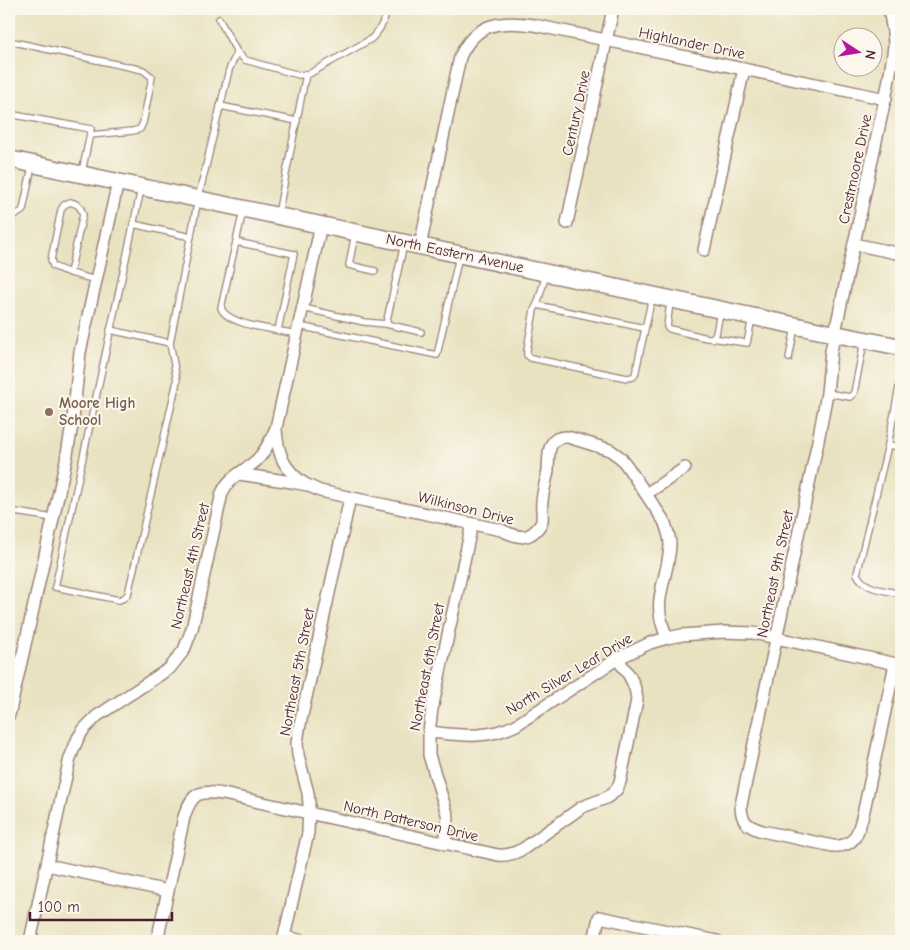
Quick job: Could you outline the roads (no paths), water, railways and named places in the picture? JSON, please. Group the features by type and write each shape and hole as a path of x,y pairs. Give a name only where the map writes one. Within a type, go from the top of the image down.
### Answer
{"main road":[{"name":"North Eastern Avenue","path":"9,159 901,347"}],"street":[{"name":"Century Drive","path":"568,223 613,9"},
{"name":"Crestmoore Drive","path":"835,334 886,100 894,44 889,9"},
{"name":"Highlander Drive","path":"413,244 462,53 471,39 483,28 493,24 504,22 534,24 886,100"},
{"path":"704,250 744,69"},
{"path":"9,714 74,419 80,352 118,182"},
{"name":"Northeast 4th Street","path":"30,941 70,758 78,738 97,716 170,668 184,650 192,629 222,493 231,478 254,463 265,451 276,428 321,225"},
{"path":"854,244 901,254"},
{"name":"Northeast 9th Street","path":"835,334 818,441 741,805 743,820 753,828 762,831 833,846 844,846 854,839 864,810 898,664"},
{"path":"276,428 279,453 283,462 296,478 307,486"},
{"name":"Wilkinson Drive","path":"239,474 307,486 350,498 501,530 522,537 533,534 542,520 542,500 548,471 548,452 554,442 562,437 568,437 610,450 627,466 668,530 670,547 659,609 667,638"},
{"path":"646,494 685,468"},
{"name":"Northeast 5th Street","path":"284,939 308,833 308,793 298,755 299,729 350,498"},
{"name":"Northeast 6th Street","path":"445,844 448,816 429,755 429,732 432,709 472,524"},
{"name":"North Silver Leaf Drive","path":"429,732 479,736 508,728 617,659 650,643 667,638 706,632 753,633 898,664"},
{"name":"North Patterson Drive","path":"157,941 184,817 191,800 196,795 211,792 498,855 505,856 523,849 582,807 606,798 617,789 637,700 634,684 628,672 617,659"},
{"path":"47,865 168,891"},
{"path":"594,941 599,917 717,941"},
{"path":"284,939 304,941"}],"lane":[{"path":"219,19 237,52 245,60 299,75 309,74 371,39 380,31 387,9"},
{"path":"9,41 143,70 152,77 143,124 140,129 90,135"},
{"path":"142,187 55,587 119,600 128,594 177,381 170,343 198,199 229,70 237,52"},
{"path":"277,216 306,74"},
{"path":"220,106 297,120"},
{"path":"9,114 91,129 81,174"},
{"path":"9,214 19,214 23,210 33,164"},
{"path":"70,273 83,214 78,204 70,202 64,205 61,210 51,260 53,266 70,273 96,280"},
{"path":"243,208 221,308 223,314 242,323 278,330 298,330 437,355 459,254"},
{"path":"133,224 191,237"},
{"path":"355,232 349,265 375,271"},
{"path":"236,242 294,254 278,330"},
{"path":"386,324 413,244"},
{"path":"546,272 534,310 527,350 527,355 531,358 630,378 635,375 652,295"},
{"path":"671,299 667,327 708,338 746,343 752,316"},
{"path":"537,305 644,328"},
{"path":"303,308 364,322 386,324 421,332"},
{"path":"712,338 716,334 721,310"},
{"path":"789,358 795,325"},
{"path":"110,330 170,343"},
{"path":"827,393 850,397 854,393 865,340"},
{"path":"901,377 888,444 857,574 860,580 868,586 901,594"},
{"path":"888,444 901,448"},
{"path":"9,510 53,518"}],"place":[{"name":"Moore High School","path":"49,412"}]}
